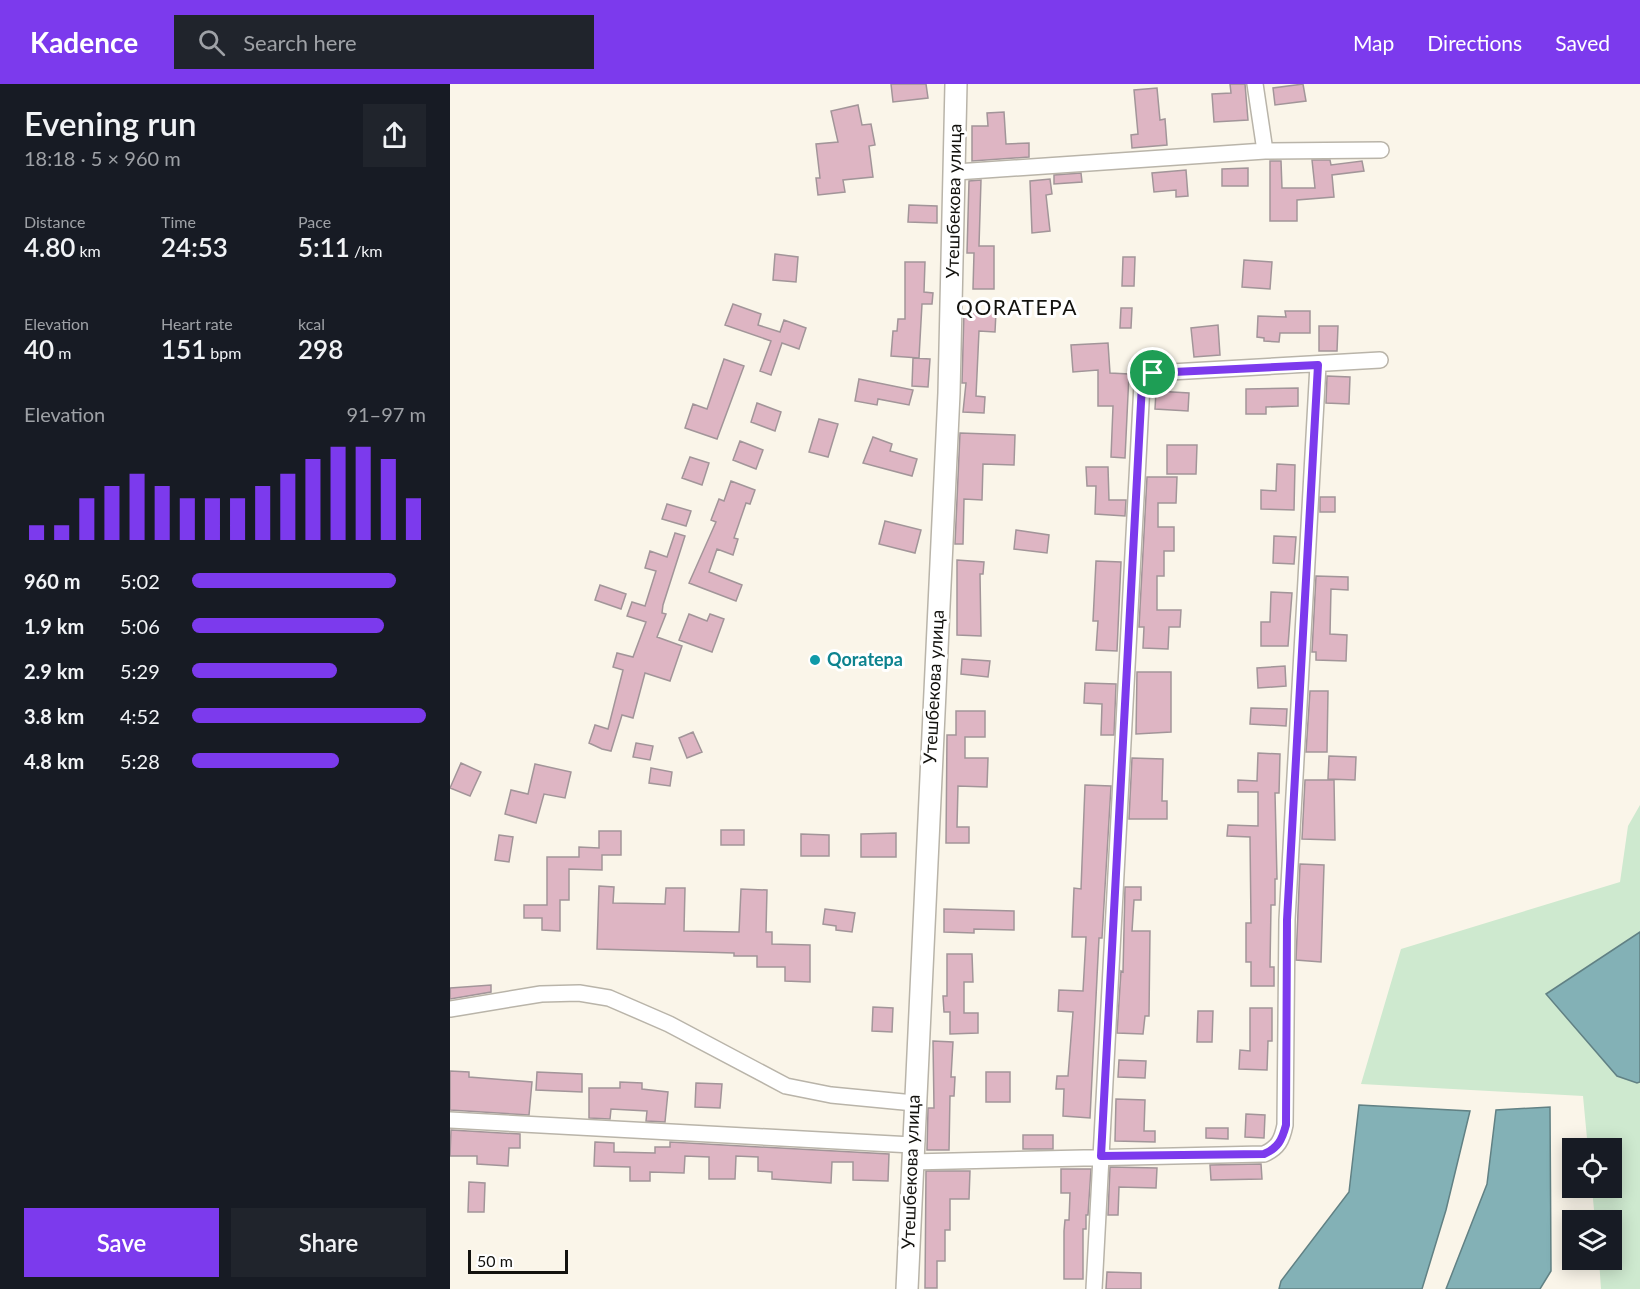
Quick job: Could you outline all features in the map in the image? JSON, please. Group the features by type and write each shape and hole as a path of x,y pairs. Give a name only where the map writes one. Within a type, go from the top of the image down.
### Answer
{"main road":[{"name":"Утешбекова улица","path":"907,1289 948,405 956,172 956,84"}],"street":[{"path":"1255,84 1264,151"},
{"path":"956,172 1264,151 1382,150"},
{"path":"1094,1289 1142,384 1146,376 1153,373 1380,360"},
{"path":"450,1120 912,1154 1101,1156 1264,1154 1275,1149 1286,1125 1287,920 1318,365"},
{"path":"450,1009 541,994 579,993 609,998 669,1024 786,1086 831,1095 914,1103"}],"green space":[{"path":"1640,805 1640,1289 1601,1289 1600,1270 1622,1270 1622,1210 1594,1210 1593,1198 1622,1198 1622,1138 1587,1138 1583,1096 1361,1084 1401,949 1620,882 1628,826"}],"water":[{"path":"1640,932 1640,1082 1637,1083 1617,1076 1546,994"},
{"path":"1359,1105 1470,1111 1446,1210 1422,1289 1279,1289 1281,1281 1349,1192"},
{"path":"1550,1107 1551,1271 1540,1289 1446,1289 1487,1184 1496,1110"}],"building":[{"path":"891,84 926,84 928,98 893,102"},
{"path":"1230,84 1245,84 1248,120 1214,122 1212,94 1231,93"},
{"path":"1303,84 1306,101 1275,105 1273,88"},
{"path":"1157,88 1160,120 1165,119 1167,145 1132,148 1131,135 1138,134 1134,90"},
{"path":"858,105 862,125 871,124 875,145 869,146 873,177 843,180 845,192 818,195 816,178 820,178 816,144 838,142 831,111"},
{"path":"1004,112 1006,144 1029,143 1029,157 972,161 972,126 988,126 987,113"},
{"path":"1312,160 1330,160 1331,165 1362,161 1364,171 1332,175 1334,197 1297,200 1297,221 1270,221 1270,161 1281,161 1282,188 1315,188"},
{"path":"1248,168 1248,186 1222,186 1222,169"},
{"path":"1186,170 1188,196 1176,197 1176,190 1154,192 1152,173"},
{"path":"1081,173 1082,182 1054,184 1054,175"},
{"path":"1050,179 1052,194 1046,195 1050,231 1032,233 1030,181"},
{"path":"981,180 979,246 994,246 994,289 973,289 974,253 967,253 969,181"},
{"path":"909,205 937,206 937,223 908,222"},
{"path":"775,254 798,257 796,282 773,280"},
{"path":"1123,257 1135,257 1134,286 1122,286"},
{"path":"1244,260 1272,262 1270,289 1242,287"},
{"path":"905,262 925,262 924,292 933,293 932,304 922,304 919,358 891,356 893,331 897,331 898,319 905,319"},
{"path":"733,304 761,314 758,325 780,332 784,320 806,328 799,349 782,343 771,375 760,371 771,341 725,325"},
{"path":"1121,308 1132,308 1131,328 1120,328"},
{"path":"964,311 996,312 995,332 979,331 976,396 985,397 984,413 963,412 966,383 962,383"},
{"path":"1285,311 1310,311 1310,333 1280,333 1279,342 1264,341 1264,338 1257,337 1258,316 1286,317"},
{"path":"1218,325 1220,355 1194,357 1191,328"},
{"path":"1319,326 1338,326 1337,351 1319,351"},
{"path":"1108,343 1110,373 1129,374 1125,458 1111,457 1113,406 1098,406 1098,370 1073,372 1071,345"},
{"path":"913,358 930,359 928,387 912,386"},
{"path":"724,359 744,366 717,439 685,428 693,404 707,409"},
{"path":"1327,376 1350,377 1349,404 1326,403"},
{"path":"859,379 913,390 909,405 878,399 877,405 855,401"},
{"path":"1298,388 1298,406 1266,407 1266,414 1246,414 1246,389"},
{"path":"1156,391 1189,393 1188,411 1155,409"},
{"path":"757,403 781,412 775,431 751,422"},
{"path":"819,419 838,424 828,457 809,452"},
{"path":"960,433 1015,435 1014,465 983,464 982,500 964,499 963,544 955,544"},
{"path":"873,437 892,444 890,451 917,459 912,476 863,463"},
{"path":"740,441 763,450 756,469 733,460"},
{"path":"1167,445 1197,445 1196,474 1167,474"},
{"path":"690,457 709,463 702,485 682,478"},
{"path":"1277,464 1295,465 1294,510 1261,509 1261,490 1276,491"},
{"path":"1086,467 1108,467 1109,500 1126,500 1125,516 1095,514 1096,486 1087,486"},
{"path":"1147,477 1177,477 1176,503 1158,503 1158,527 1174,527 1174,551 1164,551 1164,576 1157,576 1157,610 1181,610 1180,627 1169,627 1168,649 1143,648 1144,627 1139,627"},
{"path":"731,481 755,490 750,504 746,503 734,538 738,539 733,555 717,549 709,572 742,585 736,601 689,583 716,522 711,520 719,499 724,501"},
{"path":"1320,497 1335,497 1335,512 1320,512"},
{"path":"667,504 691,511 686,526 662,519"},
{"path":"885,521 921,530 915,553 879,544"},
{"path":"1016,530 1049,535 1047,553 1014,549"},
{"path":"675,533 685,536 663,605 662,613 666,614 657,637 682,646 670,681 645,673 633,718 622,715 611,751 602,749 589,743 595,725 608,729 623,670 613,667 617,653 633,657 646,622 627,616 632,602 645,606 656,571 645,568 650,551 667,557"},
{"path":"1274,536 1296,537 1294,564 1273,563"},
{"path":"957,560 984,562 983,574 980,574 981,636 957,635"},
{"path":"1096,561 1121,562 1117,651 1096,650 1098,621 1093,621"},
{"path":"1316,576 1348,577 1348,590 1331,589 1330,634 1347,635 1346,661 1316,660 1316,652 1312,652"},
{"path":"600,585 626,594 621,609 595,600"},
{"path":"1271,592 1292,593 1288,646 1261,646 1261,622 1270,622"},
{"path":"689,614 707,621 710,614 724,619 712,652 679,640"},
{"path":"962,659 990,661 988,677 961,674"},
{"path":"1285,666 1286,686 1258,688 1257,668"},
{"path":"1137,672 1171,672 1171,732 1136,734"},
{"path":"1085,683 1116,684 1114,735 1101,735 1102,704 1084,703"},
{"path":"1310,691 1328,691 1327,752 1306,752"},
{"path":"1251,708 1287,709 1286,726 1250,724"},
{"path":"956,711 985,711 985,737 965,737 965,758 988,758 987,787 958,786 957,827 969,827 969,843 946,843 947,735 956,735"},
{"path":"693,732 702,752 687,758 679,738"},
{"path":"636,743 653,746 650,760 633,757"},
{"path":"1258,753 1280,754 1279,793 1275,793 1277,879 1275,879 1275,905 1271,905 1270,967 1274,967 1274,986 1251,986 1251,962 1246,962 1246,923 1251,923 1250,837 1227,836 1228,825 1258,826 1258,792 1238,792 1238,780 1257,781"},
{"path":"1329,756 1356,757 1355,780 1328,779"},
{"path":"1132,758 1163,759 1162,801 1167,801 1167,819 1129,819"},
{"path":"461,763 481,772 470,796 450,788"},
{"path":"535,764 571,772 565,798 544,794 536,823 505,814 511,790 528,794"},
{"path":"651,768 672,772 670,786 649,783"},
{"path":"1305,780 1334,780 1335,840 1302,839"},
{"path":"1085,785 1111,786 1102,938 1099,938 1090,1118 1063,1116 1064,1089 1056,1089 1057,1076 1068,1076 1073,1012 1058,1011 1059,990 1083,991 1086,937 1072,937 1074,888 1081,889"},
{"path":"721,830 744,830 744,845 721,845"},
{"path":"599,831 621,831 621,855 602,855 602,870 569,869 569,900 560,900 560,931 542,930 542,918 524,918 524,905 547,905 547,857 579,857 579,847 599,848"},
{"path":"896,833 896,857 861,857 861,834"},
{"path":"801,834 829,835 829,856 801,856"},
{"path":"499,835 513,837 509,862 495,860"},
{"path":"1300,864 1324,865 1321,962 1296,960"},
{"path":"599,886 614,887 613,903 665,904 666,888 685,888 684,931 739,932 741,889 767,890 766,932 772,932 772,944 810,945 810,982 785,981 785,967 757,967 757,956 734,956 734,953 597,949"},
{"path":"1125,887 1141,887 1141,900 1134,900 1132,931 1150,931 1149,1016 1145,1016 1143,1034 1117,1033 1121,971 1123,972"},
{"path":"825,909 855,913 852,932 836,930 836,926 823,924"},
{"path":"944,909 1014,911 1014,930 974,929 974,933 944,932"},
{"path":"947,954 972,954 973,982 964,982 964,1013 978,1013 978,1033 950,1034 950,1012 944,1012 943,996 947,996"},
{"path":"491,985 491,992 450,999 450,988"},
{"path":"873,1007 893,1008 892,1032 872,1031"},
{"path":"1250,1008 1272,1008 1272,1041 1268,1041 1267,1070 1239,1069 1240,1050 1250,1051"},
{"path":"1198,1011 1213,1011 1212,1042 1197,1042"},
{"path":"933,1041 953,1042 951,1077 955,1077 954,1096 950,1096 949,1150 927,1150 928,1108 934,1108"},
{"path":"1119,1060 1146,1061 1145,1078 1118,1077"},
{"path":"450,1071 469,1072 469,1077 532,1082 529,1115 450,1110"},
{"path":"537,1072 582,1074 582,1092 536,1090"},
{"path":"986,1072 1010,1072 1010,1102 986,1102"},
{"path":"620,1082 642,1083 642,1089 668,1092 665,1122 646,1121 647,1111 611,1109 610,1119 589,1118 589,1088 620,1088"},
{"path":"696,1083 722,1084 720,1108 695,1107"},
{"path":"1116,1099 1145,1100 1144,1131 1155,1131 1155,1142 1115,1141"},
{"path":"1246,1114 1265,1115 1264,1138 1245,1137"},
{"path":"1206,1128 1228,1128 1228,1139 1206,1138"},
{"path":"451,1130 520,1134 520,1148 509,1148 508,1166 477,1164 477,1156 450,1156"},
{"path":"1023,1135 1053,1135 1053,1149 1023,1149"},
{"path":"595,1142 614,1143 614,1152 655,1153 655,1147 670,1147 670,1142 889,1154 888,1181 853,1180 853,1162 832,1162 831,1183 772,1179 772,1172 758,1171 758,1157 736,1156 735,1179 709,1179 709,1157 685,1156 684,1173 650,1172 650,1181 630,1181 630,1167 594,1166"},
{"path":"1261,1164 1262,1179 1211,1180 1210,1165"},
{"path":"1110,1167 1157,1168 1156,1188 1119,1187 1118,1215 1108,1215"},
{"path":"1061,1169 1091,1169 1088,1215 1086,1215 1086,1229 1083,1229 1083,1279 1064,1279 1064,1231 1065,1220 1069,1220 1070,1193 1061,1193"},
{"path":"926,1171 970,1171 969,1199 950,1199 950,1230 945,1230 945,1261 937,1261 937,1288 925,1288"},
{"path":"469,1182 485,1183 484,1212 468,1212"},
{"path":"1107,1272 1141,1273 1141,1289 1106,1289"}],"place":[{"name":"Qoratepa","path":"815,660"}],"district":[{"name":"QORATEPA","path":"1017,308"}],"route":[{"path":"1318,365 1287,920 1286,1125 1275,1149 1264,1154 1101,1156 1142,384 1146,376 1153,373 1318,365"}]}
